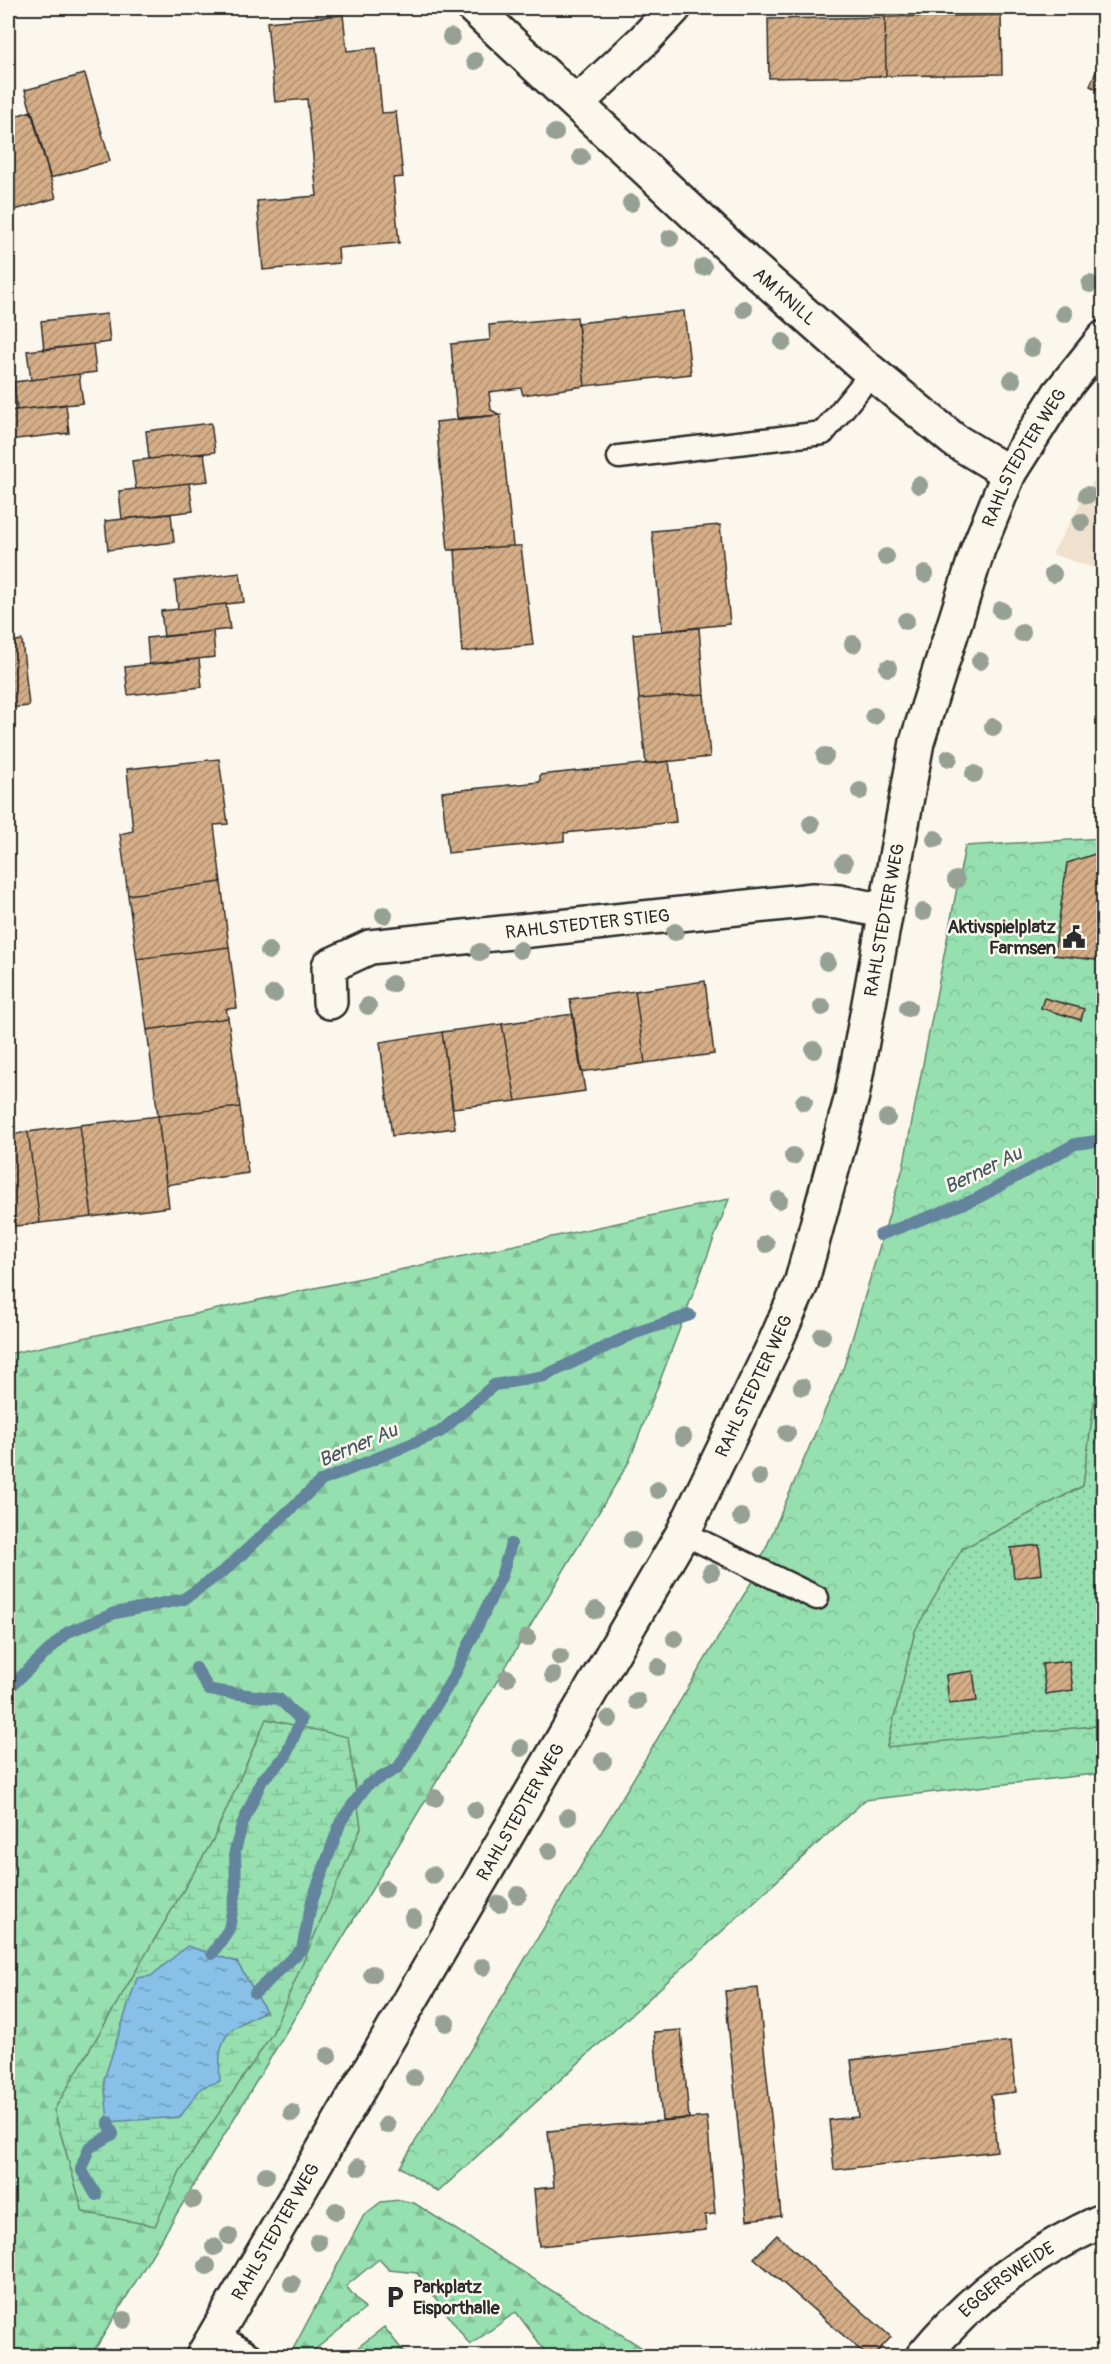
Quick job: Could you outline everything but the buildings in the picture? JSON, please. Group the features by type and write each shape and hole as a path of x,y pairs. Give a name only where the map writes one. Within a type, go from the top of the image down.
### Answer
{"main road":[{"name":"AM KNILL","path":"474,8 747,263 872,373 954,440 1009,472"},
{"path":"577,103 675,8"},
{"name":"RAHLSTEDTER WEG","path":"210,2345 447,1933 683,1533 748,1402 801,1284 852,1096 884,911 917,742 978,549 1009,472 1059,394 1104,338"},
{"name":"RAHLSTEDTER STIEG","path":"330,1002 329,966 370,947 813,900 839,902 884,911"},
{"name":"EGGERSWEIDE","path":"922,2356 975,2299 1020,2264 1104,2220"}],"lane":[{"path":"619,457 823,433 872,373"},
{"path":"683,1533 817,1598"},
{"path":"210,2345 252,2356"}],"shaded area":[{"path":"1103,464 1103,571 1052,554"}],"green space":[{"path":"1103,838 1104,1335 1083,1486 962,1549 887,1746 1103,1725 1103,1773 865,1800 438,2192 400,2167 751,1583 844,1366 903,1168 965,846"},
{"path":"729,1199 629,1462 91,2356 8,2356 8,1354"},
{"path":"1103,1335 1103,1725 887,1747 915,1631 962,1549 1083,1486"},
{"path":"266,1719 348,1737 361,1828 272,2034 180,2171 155,2226 83,2212 54,2110 213,1840"},
{"path":"400,2200 414,2203 655,2356 549,2356 516,2312 470,2345 417,2273 389,2270 379,2259 346,2286 365,2309 307,2356 299,2356 292,2351 364,2215 381,2202"},
{"path":"384,2327 407,2356 353,2356 351,2353"}],"water":[{"path":"187,1946 237,1962 266,2011 242,2023 227,2036 220,2053 220,2081 201,2088 180,2117 108,2122 104,2079 137,1978 151,1976"}],"waterway":[{"name":"Berner Au","path":"880,1235 976,1199 1075,1144 1104,1140"},
{"name":"Berner Au","path":"8,1689 68,1632 115,1613 184,1599 225,1570 321,1481 440,1432 494,1385 544,1376 635,1333 690,1315"},
{"path":"255,1993 302,1949 312,1901 341,1821 367,1785 398,1768 454,1676 501,1577 511,1544"},
{"path":"196,1668 209,1690 279,1699 301,1720 285,1757 262,1780 242,1825 235,1851 236,1890 229,1929 212,1954"},
{"path":"96,2195 81,2169 89,2148 113,2134 108,2122"}],"place":[{"name":"Aktivspielplatz Farmsen","path":"1074,937"},
{"name":"Parkplatz Eisporthalle","path":"395,2297"}]}
